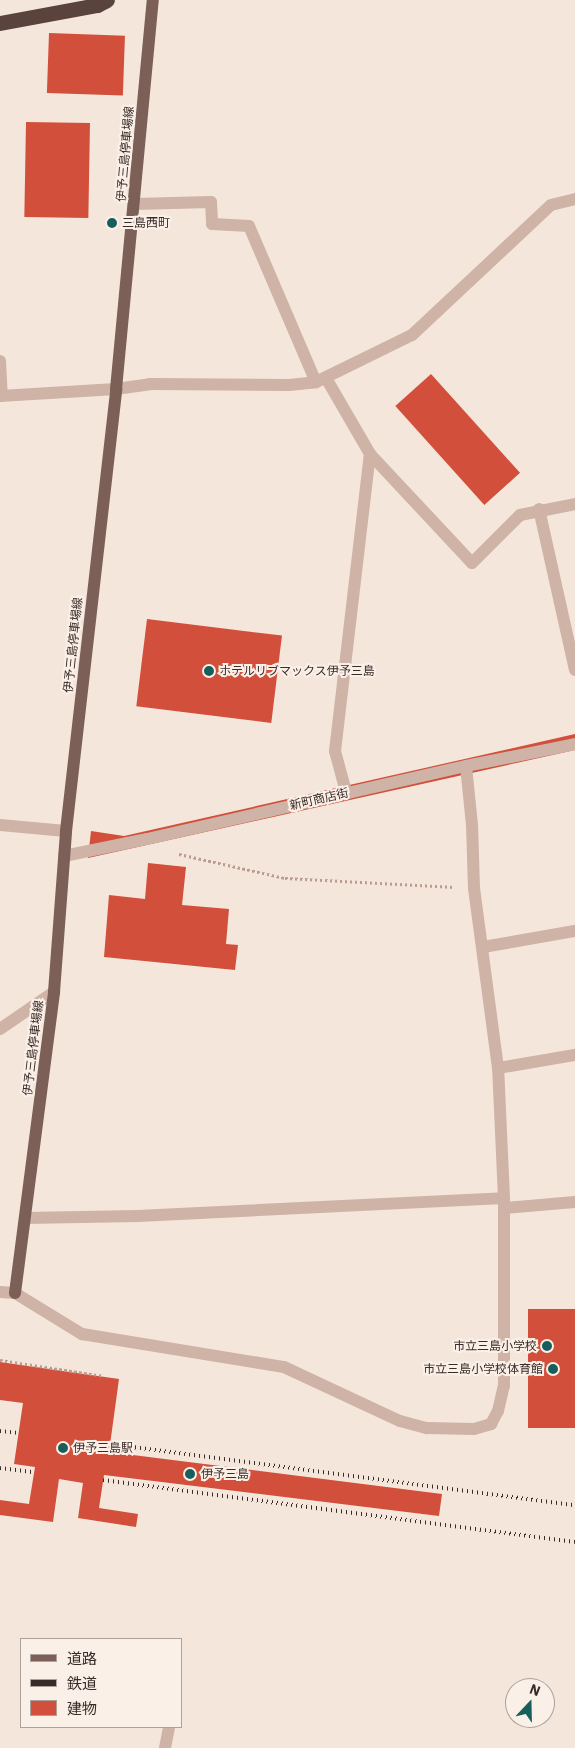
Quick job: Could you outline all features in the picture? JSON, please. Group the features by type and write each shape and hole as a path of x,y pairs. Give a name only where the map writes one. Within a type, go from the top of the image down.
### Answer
{"highway":[{"path":"0,23 96,5 107,0"}],"main road":[{"name":"伊予三島停車場線","path":"15,1293 54,992 66,831 116,389 153,0"}],"street":[{"path":"0,361 1,396 116,389 150,384 289,385 321,380 412,336 551,205 575,199"},
{"path":"134,204 211,202 212,224 249,226 321,380 370,454 472,563 520,515 539,509 575,504"},
{"path":"346,792 335,751 370,454"},
{"path":"539,509 575,670"},
{"name":"新町商店街","path":"64,856 147,839 346,792 575,744"},
{"path":"0,1292 15,1293 82,1334 284,1366 400,1421 427,1428 474,1429 491,1424 498,1411 504,1386 504,1203 498,1068 474,888 472,825 466,766"},
{"path":"0,825 66,831"},
{"path":"483,947 575,931"},
{"path":"0,1029 54,992"},
{"path":"498,1068 575,1055"},
{"path":"25,1218 575,1202"},
{"path":"165,1748 169,1728"}],"path":[{"path":"147,839 177,854 285,878 474,888"},
{"path":"3,1362 104,1376"}],"building":[{"path":"49,33 125,36 123,96 47,93"},
{"path":"26,122 90,123 88,218 24,217"},
{"path":"431,374 520,473 484,505 395,406"},
{"name":"ホテルリブマックス伊予三島","path":"147,619 282,636 271,723 136,706"},
{"path":"575,734 575,750 88,858 91,831 124,836"},
{"path":"148,863 186,867 182,905 229,909 226,944 238,945 235,970 104,957 109,895 145,899"},
{"name":"市立三島小学校体育館","path":"528,1309 575,1309 575,1428 528,1428"},
{"name":"伊予三島駅","path":"0,1362 119,1379 109,1452 442,1494 439,1516 104,1475 99,1508 138,1514 136,1527 78,1518 83,1483 59,1479 53,1522 0,1515 0,1500 29,1504 35,1467 14,1464 23,1403 0,1400"}],"railway":[{"path":"0,1431 18,1433"},
{"path":"110,1444 575,1505"},
{"path":"0,1468 34,1472"},
{"path":"103,1480 575,1542"}],"place":[{"name":"三島西町","path":"112,223"},
{"name":"ホテルリブマックス伊予三島","path":"209,671"},
{"name":"市立三島小学校","path":"547,1346"},
{"name":"市立三島小学校体育館","path":"553,1369"},
{"name":"伊予三島駅","path":"63,1448"},
{"name":"伊予三島","path":"190,1474"}]}
